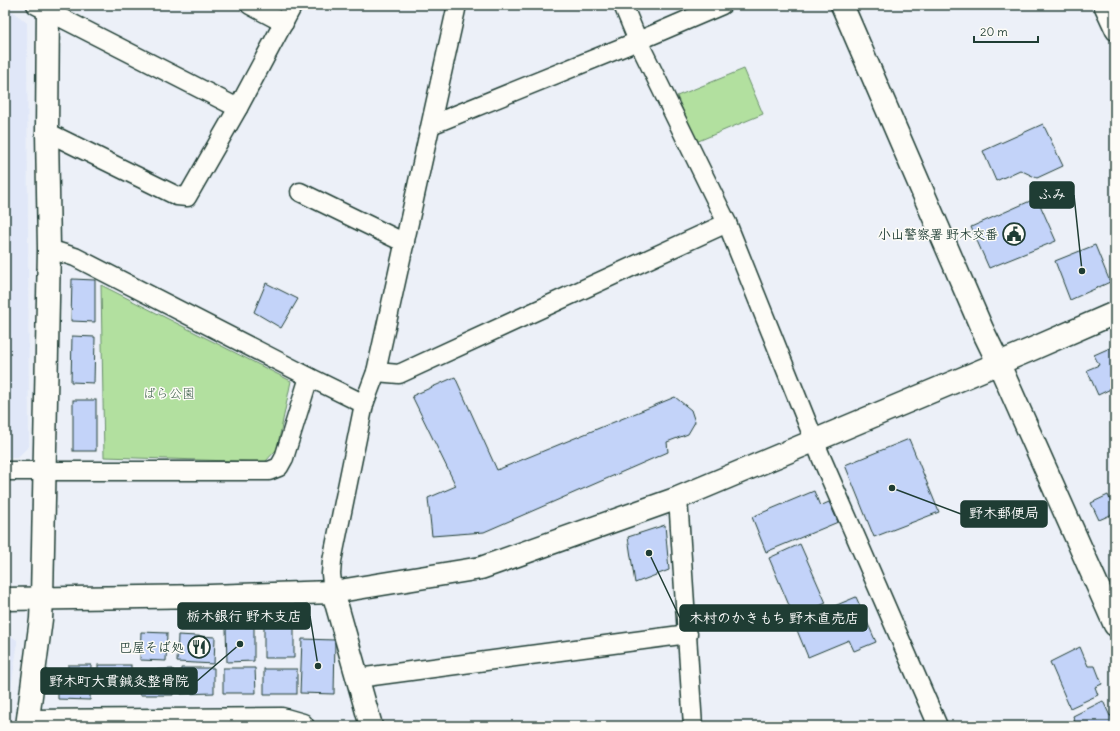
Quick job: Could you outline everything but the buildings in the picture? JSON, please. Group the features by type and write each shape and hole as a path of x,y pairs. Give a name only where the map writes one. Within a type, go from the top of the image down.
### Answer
{"street":[{"path":"250,5 284,22"},
{"path":"47,132 177,196 187,197 238,108 293,5"},
{"path":"371,726 333,592 331,574 332,561 364,404 376,372 457,5"},
{"path":"623,5 638,41 727,223 821,457 938,726"},
{"path":"431,125 638,41 722,5"},
{"path":"842,5 982,329 1115,625"},
{"path":"1104,5 1115,31"},
{"path":"238,108 44,7 49,249 45,471 41,619 28,722 282,717 303,723 305,726"},
{"path":"300,192 405,243"},
{"path":"376,372 399,374 727,223"},
{"path":"49,249 75,257 308,377 364,404"},
{"path":"5,599 210,596 333,592 481,568 678,498 998,362 1038,347 1115,313"},
{"path":"5,471 269,471 279,467 284,458 308,377"},
{"path":"678,498 693,726"},
{"path":"358,678 688,634"}],"shaded area":[{"path":"5,5 27,23 29,446 17,458 5,458"},
{"path":"5,632 17,640 6,726 5,726"}],"green space":[{"path":"744,69 763,114 696,142 677,96"},
{"name":"ばら公園","path":"101,285 291,381 277,449 265,462 104,457"}],"place":[{"name":"小山警察署 野木交番","path":"1014,234"},
{"name":"ふみ","path":"1082,271"},
{"name":"野木郵便局","path":"892,488"},
{"name":"木村のかきもち 野木直売店","path":"649,553"},
{"name":"野木町大貫鍼灸整骨院","path":"240,644"},
{"name":"巴屋そば処","path":"199,647"},
{"name":"栃木銀行 野木支店","path":"318,666"}]}
